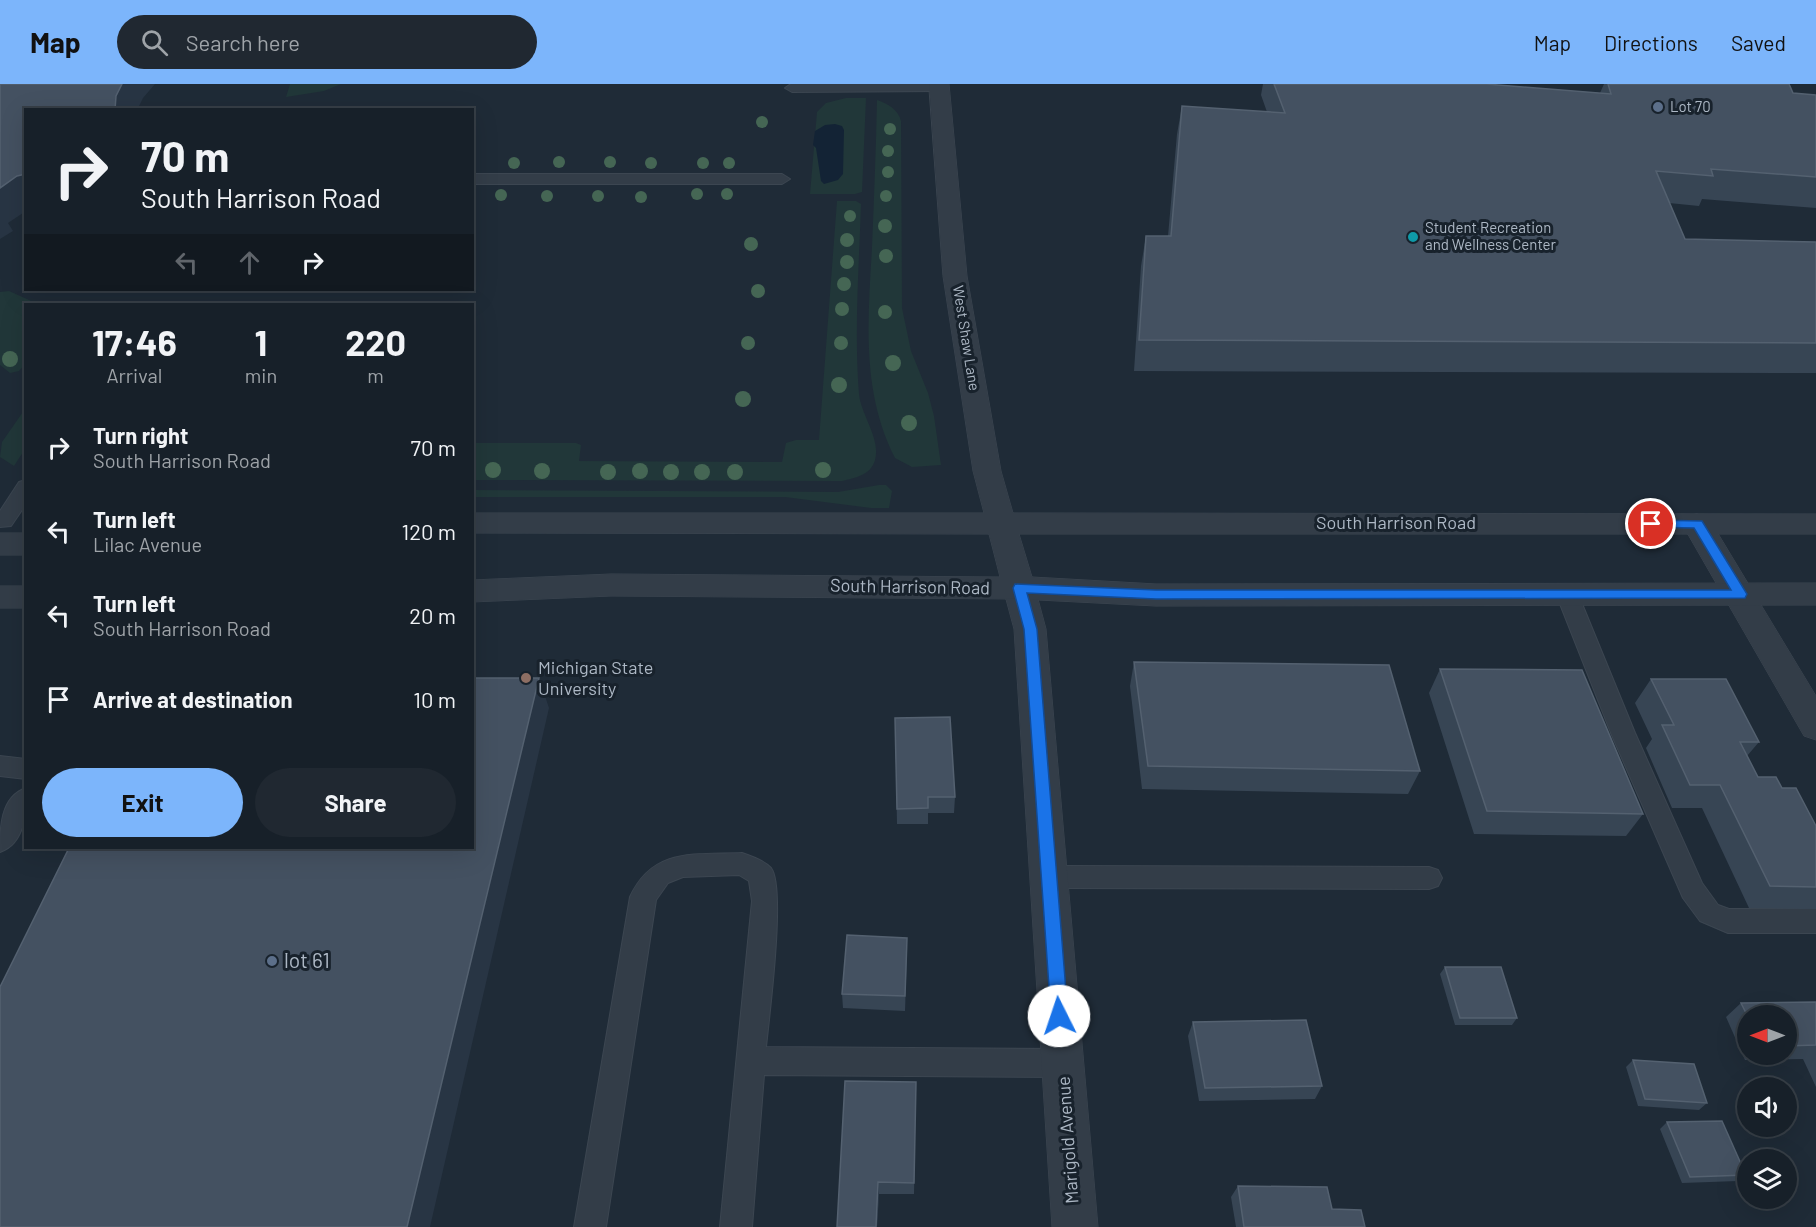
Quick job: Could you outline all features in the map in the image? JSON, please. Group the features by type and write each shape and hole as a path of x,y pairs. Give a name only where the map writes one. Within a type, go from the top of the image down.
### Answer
{"street":[{"name":"West Shaw Lane","path":"939,85 955,276 987,471 1019,588"},
{"name":"South Harrison Road","path":"474,522 1816,524"},
{"path":"474,543 732,545 820,524"},
{"path":"1697,524 1816,726"},
{"path":"7,526 24,541"},
{"name":"South Harrison Road","path":"474,591 611,585 1019,588 1156,595 1816,594"},
{"name":"Marigold Avenue","path":"1019,588 1030,629 1075,1227"},
{"path":"0,597 24,597"}],"lane":[{"path":"792,88 939,85"},
{"path":"474,179 782,179"},
{"path":"7,526 24,491"},
{"path":"1567,594 1623,733 1692,890 1709,913 1728,921 1816,921"},
{"path":"0,766 24,769"},
{"path":"0,841 24,801"},
{"path":"590,1227 644,897 659,875 682,866 742,864 760,875 765,901 736,1227"},
{"path":"1048,876 1429,878"},
{"path":"751,1061 1063,1063"}],"green space":[{"path":"290,84 341,84 324,91 286,97"},
{"path":"846,98 866,98 862,192 810,194 817,112 826,103"},
{"path":"877,100 898,113 901,121 902,308 911,351 928,393 934,416 941,465 912,467 895,458 876,407 869,355 869,301"},
{"path":"837,201 856,201 861,204 857,323 859,394 873,435 876,452 873,465 866,472 842,481 474,480 474,443 576,443 581,445 579,461 782,462 786,443 796,440 819,440"},
{"path":"9,291 36,303 24,303 24,365 19,371 10,373 0,365 0,292"},
{"path":"24,410 24,451 14,466 0,457 2,442"},
{"path":"879,485 886,485 892,491 889,508 871,508 785,497 474,497 474,490 838,492"}],"water":[{"path":"825,125 842,126 844,130 843,174 838,180 824,184 821,181 816,148 813,145 815,131"}],"building":[{"path":"0,84 122,84 116,96 115,108 24,108 24,174 17,176 0,188"},
{"name":"Student Recreation and Wellness Center","path":"1274,84 1486,84 1611,94 1608,84 1789,84 1793,93 1816,95 1816,177 1711,169 1713,176 1656,171 1685,239 1816,242 1816,343 1139,340 1146,236 1171,236 1182,106 1285,113"},
{"path":"1134,662 1389,665 1420,771 1148,766"},
{"path":"1440,669 1582,670 1643,814 1487,811"},
{"name":"lot 61","path":"474,678 539,678 407,1227 0,1227 0,987 69,849 474,849"},
{"path":"1651,679 1726,679 1759,742 1740,742 1758,777 1776,777 1782,788 1796,788 1816,826 1816,887 1770,886 1720,785 1690,785 1662,725 1674,725"},
{"path":"950,717 955,797 928,797 928,808 897,809 895,718"},
{"path":"847,935 907,938 905,996 842,994"},
{"path":"1445,967 1501,967 1517,1018 1460,1018"},
{"path":"1816,1002 1816,1045 1797,1046 1797,1005 1742,1005 1741,1003"},
{"path":"1306,1020 1322,1086 1205,1088 1193,1022"},
{"path":"1633,1060 1694,1064 1707,1103 1645,1099"},
{"path":"845,1081 916,1082 914,1183 878,1182 876,1227 837,1227"},
{"path":"1722,1121 1737,1155 1737,1175 1690,1177 1667,1122"},
{"path":"1238,1186 1327,1187 1332,1209 1361,1210 1365,1227 1244,1227"}],"place":[{"name":"Lot 70","path":"1658,107"},
{"name":"Student Recreation and Wellness Center","path":"1413,237"},
{"name":"Michigan State University","path":"526,678"},
{"name":"lot 61","path":"272,961"}],"route":[{"path":"1059,1016 1030,629 1019,588 1074,589 1156,595 1740,594 1697,524 1651,524"}]}
